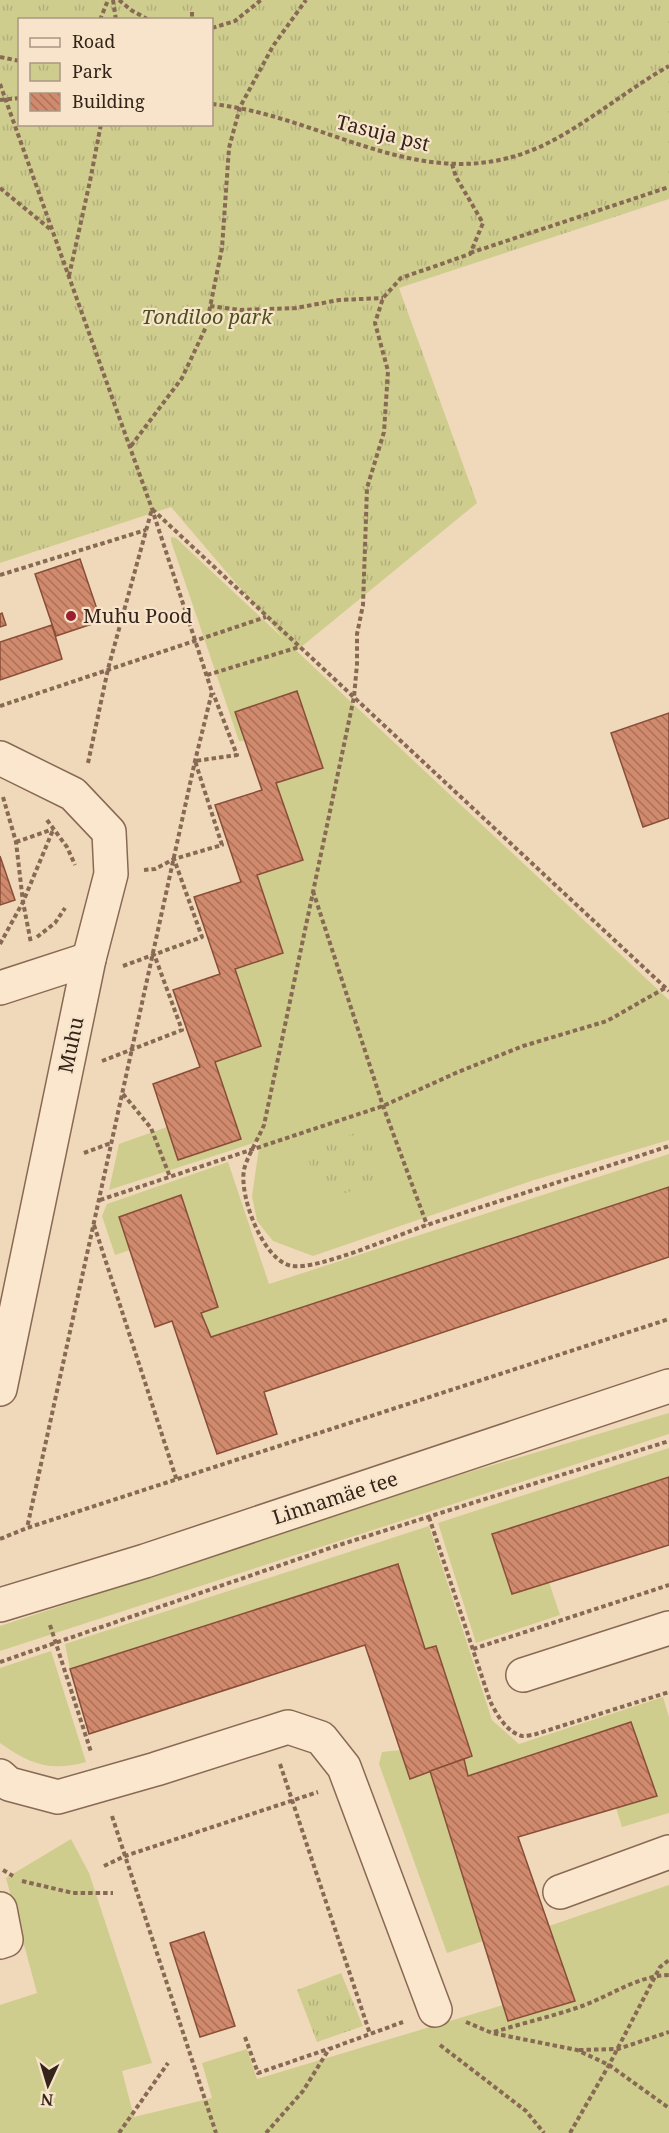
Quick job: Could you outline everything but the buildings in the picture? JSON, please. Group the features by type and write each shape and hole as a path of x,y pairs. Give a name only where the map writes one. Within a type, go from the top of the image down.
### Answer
{"street":[{"name":"Muhu","path":"0,1389 65,1076 76,968 111,874 109,832 74,794 2,759"},
{"path":"0,988 76,968"},
{"name":"Linnamäe tee","path":"0,1605 145,1561 669,1386"},
{"path":"523,1675 669,1628"},
{"path":"0,1776 9,1784 58,1797 288,1727 321,1738 344,1767 435,2010"},
{"path":"560,1892 669,1851"},
{"path":"0,1909 6,1940 0,1942"}],"path":[{"path":"101,18 110,0"},
{"path":"110,0 115,18"},
{"path":"119,0 145,18"},
{"path":"213,28 235,21 261,0"},
{"path":"130,447 182,378 206,327 222,248 229,148 240,107 273,46 306,0"},
{"path":"192,12 192,18"},
{"path":"0,57 18,61"},
{"name":"Tasuja pst","path":"213,104 240,107 409,159 465,165 509,157 549,142 669,66"},
{"path":"0,100 18,98"},
{"path":"69,277 100,126"},
{"path":"452,164 456,177 483,223 470,254"},
{"path":"669,187 401,278 383,298 375,323 388,371 384,432 367,488 363,605 357,634 354,697 264,1125 244,1170 245,1194 254,1226 270,1252 291,1266 316,1264 669,1146"},
{"path":"0,188 52,231"},
{"path":"210,306 240,310 296,308 339,300 383,298"},
{"path":"85,774 108,669 152,509 667,990 607,1022 523,1046 383,1106 99,1200"},
{"path":"0,574 147,530"},
{"path":"0,706 267,616"},
{"path":"207,675 299,646"},
{"path":"111,874 155,869 174,859 222,845 195,761 237,755 212,692"},
{"path":"2,759 0,788 16,842 29,941"},
{"path":"44,817 67,847 75,865 76,874"},
{"path":"16,842 54,829"},
{"path":"0,944 23,902 54,829"},
{"path":"29,941 76,968 139,961 153,953 202,937 174,859"},
{"path":"313,890 383,1106 427,1225"},
{"path":"22,945 40,936 55,923 66,906"},
{"path":"65,1076 182,1030 153,953"},
{"path":"123,1093 152,1128 170,1177"},
{"path":"94,1224 177,1481"},
{"path":"0,1539 27,1528 669,1319"},
{"path":"0,1662 339,1545 669,1441"},
{"path":"473,1649 669,1585"},
{"path":"270,1732 370,2034"},
{"path":"104,1866 125,1856 349,1782"},
{"path":"3,1869 18,1880 73,1893 113,1893"},
{"path":"570,2133 618,2049 660,1967 669,1960"},
{"path":"492,2033 583,2005 622,1987 655,1976 669,1975"},
{"path":"435,2010 438,2043 526,2111 544,2133"},
{"path":"245,2037 258,2073 435,2010 492,2033 577,2050 618,2049 669,2032"},
{"path":"186,2044 216,2133"},
{"path":"266,2133 303,2091 329,2049"},
{"path":"577,2050 609,2065 669,2108"},
{"path":"119,2133 168,2063"}],"green space":[{"name":"Tondiloo park","path":"0,0 669,0 669,199 399,288 477,503 295,652 171,507 0,563"},
{"path":"171,537 176,538 669,1000 669,1140 534,1180 313,1256 273,1241 257,1221 252,1196 260,1141 109,1190 119,1144 167,1127 179,1160 241,1139 215,1062 261,1046 235,969 283,953 257,875 303,860 276,783 323,767 297,691 235,712 245,741 239,741"},
{"path":"366,1129 384,1179 324,1201 305,1151"},
{"path":"669,1154 669,1187 211,1337 201,1313 217,1307 181,1195 119,1217 130,1250 115,1255 102,1216 107,1204 228,1162 269,1284"},
{"path":"669,1413 669,1434 0,1651 0,1626 463,1474"},
{"path":"669,1448 669,1477 493,1534 512,1594 549,1582 560,1615 476,1643 438,1523"},
{"path":"429,1526 492,1720 519,1744 663,1697 669,1717 669,1813 622,1827 616,1808 657,1796 631,1722 468,1776 464,1759 472,1756 425,1649 398,1564 70,1669 65,1644"},
{"path":"51,1651 86,1762 61,1766 40,1764 0,1743 0,1668"},
{"path":"401,1750 430,1771 483,1941 447,1953 379,1764 382,1752"},
{"path":"71,1839 89,1873 152,2063 122,2071 134,2117 212,2098 202,2063 247,2049 257,2079 503,2005 549,1926 669,1885 669,2133 0,2133 0,2005 37,1993 6,1878"},
{"path":"341,1973 363,2026 317,2042 297,1990"}],"place":[{"name":"Muhu Pood","path":"71,616"}]}
